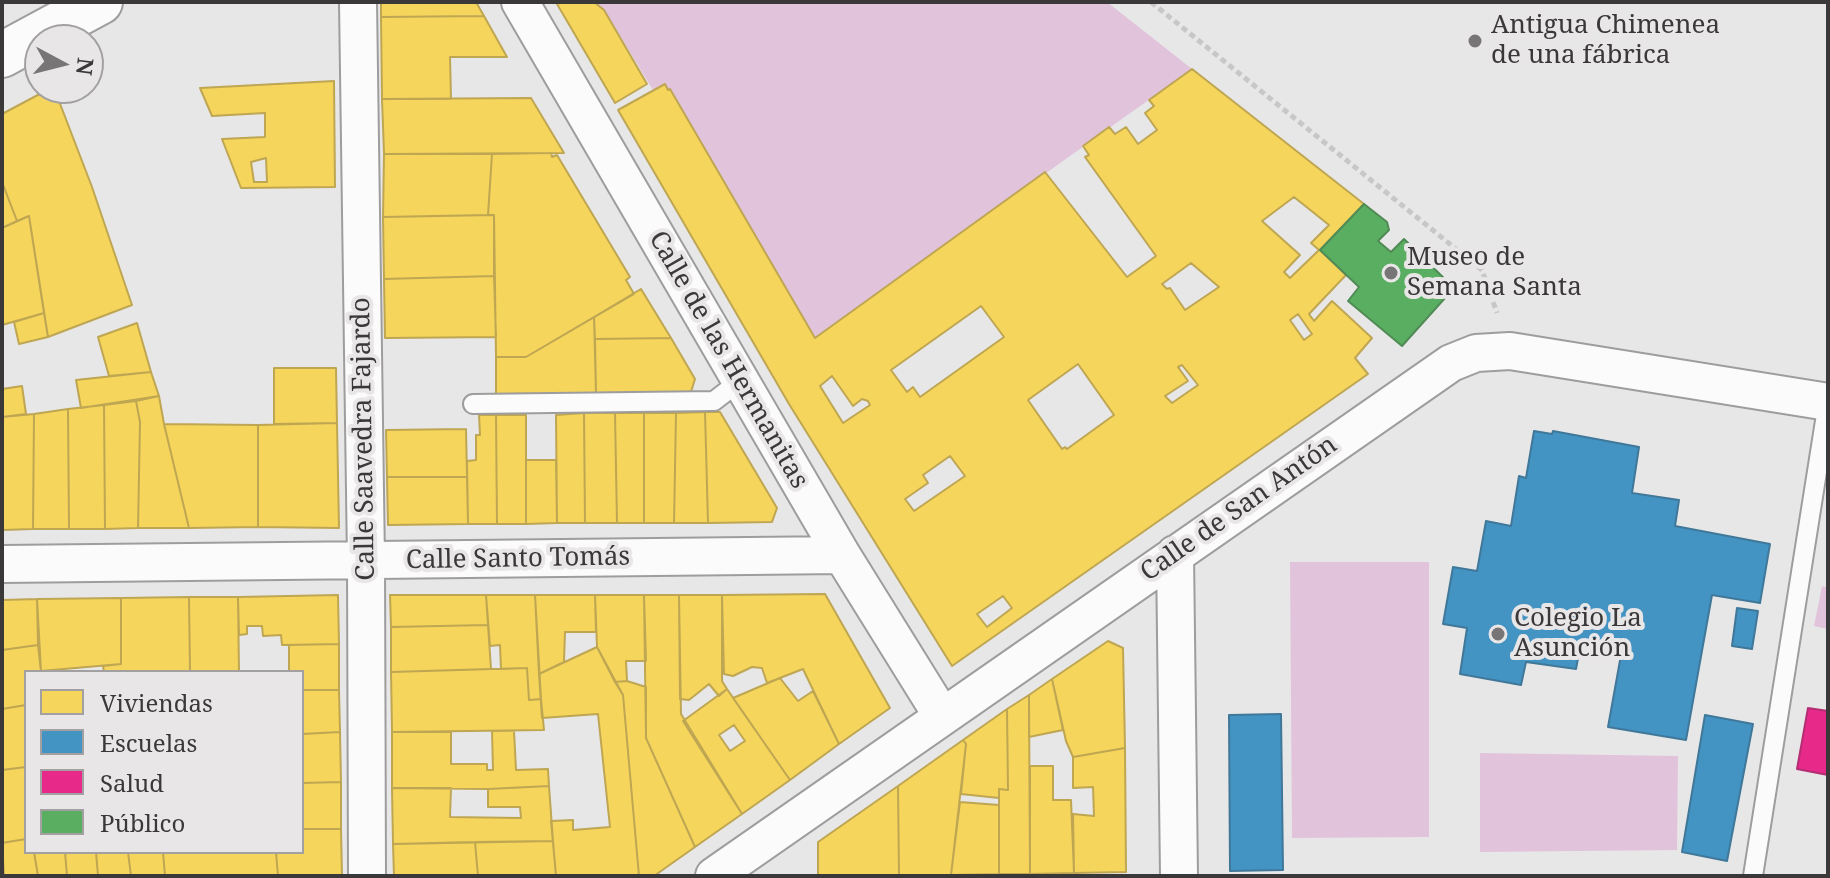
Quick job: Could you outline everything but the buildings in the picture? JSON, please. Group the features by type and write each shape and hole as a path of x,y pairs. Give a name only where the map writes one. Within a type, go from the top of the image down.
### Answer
{"main road":[{"path":"2,55 100,2"}],"street":[{"name":"Calle Saavedra Fajardo","path":"358,2 367,876"},
{"name":"Calle de las Hermanitas","path":"520,2 842,555 942,716"},
{"name":"Calle de San Antón","path":"714,876 1451,363 1476,353 1510,351 1828,402"},
{"path":"1175,554 1179,876"},
{"name":"Calle Santo Tomás","path":"2,564 842,555"}],"lane":[{"path":"473,404 714,401 740,381"},
{"path":"1753,876 1828,402"}],"path":[{"path":"1151,2 1482,270 1510,351"}],"shaded area":[{"path":"594,2 1107,2 1192,69 815,338 665,84 653,90 604,10"},
{"path":"1290,562 1429,562 1429,837 1292,838"},
{"path":"1822,586 1828,588 1828,629 1814,626"},
{"path":"1480,753 1678,756 1677,850 1480,852"}],"place":[{"name":"Antigua Chimenea de una fábrica","path":"1475,41"},
{"name":"Museo de Semana Santa","path":"1391,273"},
{"name":"Colegio La Asunción","path":"1498,634"}]}
